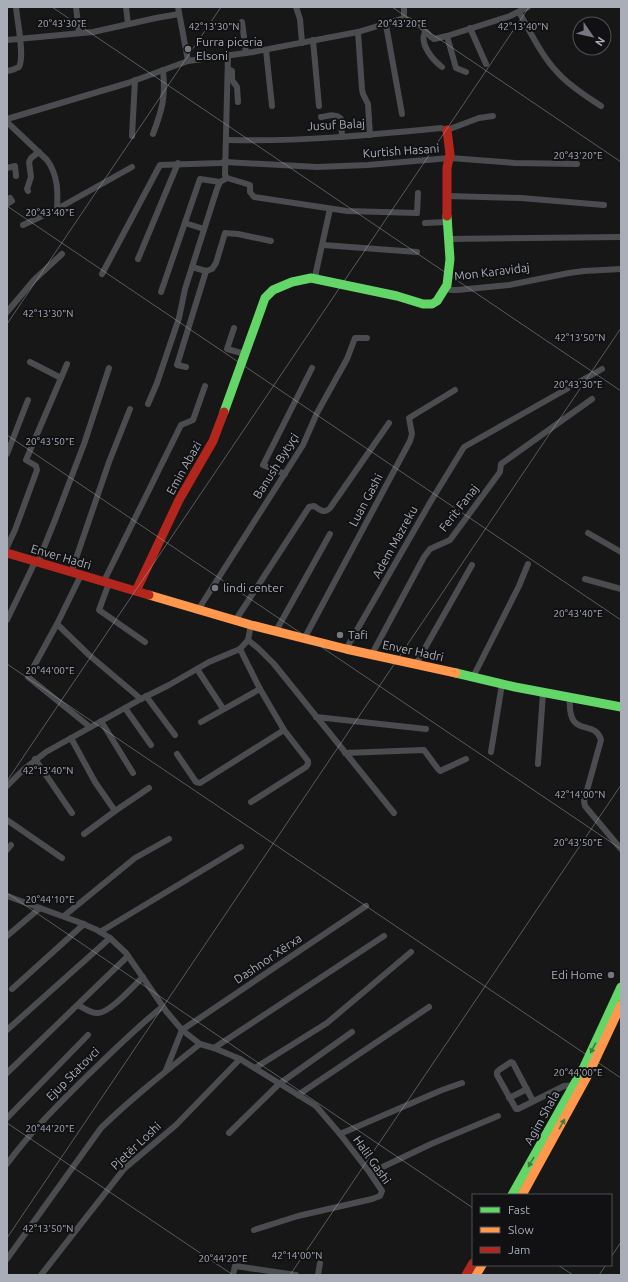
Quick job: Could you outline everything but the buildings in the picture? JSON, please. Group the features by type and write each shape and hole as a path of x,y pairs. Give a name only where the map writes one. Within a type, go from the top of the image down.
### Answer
{"street":[{"path":"7,71 16,69 20,65 20,38 16,7"},
{"path":"76,7 78,33"},
{"path":"126,7 128,24"},
{"path":"178,7 188,61"},
{"path":"296,7 300,19 302,43"},
{"path":"404,7 404,18"},
{"path":"7,119 135,80 188,61 266,50 358,32 386,25 404,18 420,25 425,32 434,39 519,12 528,7"},
{"path":"519,12 541,50 558,74 574,88 601,106"},
{"path":"7,40 78,33 179,14"},
{"path":"242,22 246,53"},
{"path":"386,25 402,114"},
{"path":"470,28 486,64"},
{"path":"358,32 362,89 368,104 370,135"},
{"path":"425,32 423,35 428,50 434,61 442,67"},
{"path":"447,36 454,64 459,70 466,72"},
{"path":"313,40 319,106"},
{"path":"266,50 272,106"},
{"path":"227,178 225,175 228,55"},
{"path":"228,69 232,71 232,80 237,87 238,102"},
{"path":"154,134 163,107 163,70"},
{"path":"132,136 135,80"},
{"name":"Jusuf Balaj","path":"227,140 342,137 441,128 447,130 479,118 493,116"},
{"path":"322,117 339,117 341,119 342,137"},
{"path":"7,122 52,166 58,188 57,209"},
{"path":"447,130 450,158"},
{"path":"28,191 27,189 31,177 31,158 39,152"},
{"name":"Kurtish Hasani","path":"102,274 160,164 226,162 317,167 368,165 450,158 515,163 577,164"},
{"name":"Mon Karavidaj","path":"450,158 447,168 446,196 450,259 447,285 450,290 509,285 584,271 621,269"},
{"path":"138,259 178,163"},
{"path":"7,168 15,166 16,176"},
{"path":"23,225 57,209 132,167"},
{"path":"162,292 200,179 220,182 227,178 250,185 250,192 254,197 330,209 353,211 417,213 418,193"},
{"path":"148,404 157,383 176,325 192,267 220,182"},
{"path":"446,196 521,198 604,205"},
{"path":"7,200 10,198 12,201 7,204"},
{"path":"318,280 316,277 316,272 330,209"},
{"path":"425,223 447,222"},
{"path":"185,223 204,229"},
{"path":"192,267 206,271 214,268 225,233 238,234 271,241"},
{"path":"448,239 621,237"},
{"path":"323,244 417,252"},
{"path":"7,312 34,280 62,254"},
{"path":"186,367 177,365 206,271"},
{"name":"Emin Abazi","path":"136,591 179,500 213,441 265,298 273,290 292,282 306,279 318,280 381,294 397,296 423,304 432,304 437,301 447,285"},
{"path":"234,328 227,349 245,354"},
{"name":"Banush Bytyçi","path":"198,610 303,445 317,413 347,359 355,338 367,338"},
{"path":"30,362 61,378"},
{"path":"8,554 15,530 37,470 36,466 26,460 67,364"},
{"path":"7,620 55,520 84,444 109,368"},
{"path":"285,474 263,465 312,368"},
{"name":"Adem Mazreku","path":"346,649 431,501 464,448 602,369"},
{"path":"145,642 99,610 106,582 181,425 193,420 205,386"},
{"name":"Luan Gashi","path":"304,639 410,441 412,434 409,418 455,390"},
{"name":"Ferit Fanaj","path":"372,654 427,553 430,549 450,540 500,472 501,464 592,399"},
{"path":"7,454 28,400"},
{"path":"71,572 109,462 130,409"},
{"path":"235,621 310,507 312,505 323,512 330,508 389,423"},
{"path":"588,533 621,552"},
{"path":"276,632 330,534"},
{"name":"Enver Hadri","path":"8,554 235,621 304,639 543,693 621,707"},
{"path":"472,677 519,586 528,564"},
{"path":"416,664 472,565"},
{"path":"81,575 57,624 28,677 90,727"},
{"path":"585,579 621,589"},
{"path":"57,624 89,655 144,697 175,735"},
{"path":"7,786 9,779 46,752 197,668 223,655 240,649 248,640 251,625"},
{"path":"248,640 274,664 394,813"},
{"path":"240,649 260,689 284,730 308,761 306,767 251,802"},
{"path":"197,668 222,707"},
{"path":"491,752 502,684"},
{"path":"201,722 260,689"},
{"path":"538,764 543,693"},
{"path":"570,698 569,706 573,722 595,731 600,735 601,740 584,801 585,806 621,849"},
{"path":"125,708 151,745"},
{"path":"316,717 426,729"},
{"path":"101,721 133,773"},
{"path":"177,754 196,782 200,783 284,730"},
{"path":"72,738 95,782 115,811"},
{"path":"345,753 424,750 440,771 466,759"},
{"path":"35,759 72,813"},
{"path":"84,834 149,788"},
{"path":"7,820 62,858"},
{"path":"64,916 135,858 169,839"},
{"path":"100,932 241,847"},
{"name":"Halil Gashi","path":"7,896 84,924 100,932 119,945 143,977 162,1007 182,1030 200,1044 240,1059 316,1106 340,1134 382,1191 380,1196 298,1216 254,1230"},
{"name":"Dashnor Xërxa","path":"182,1030 366,906"},
{"path":"7,936 40,908"},
{"path":"12,990 84,924"},
{"path":"214,1048 384,936"},
{"path":"7,1030 110,938"},
{"path":"254,1068 327,1024 411,952"},
{"path":"7,1073 128,956"},
{"path":"78,1005 87,1011 97,1014 108,1010 143,977"},
{"name":"Agim Shala","path":"513,1194 559,1114 607,1021 621,987"},
{"name":"Agim Shala","path":"523,1194 590,1071 621,1005"},
{"name":"Ejup Statovci","path":"8,1160 60,1102 144,1021 162,1007"},
{"path":"298,1095 429,1008"},
{"path":"7,1021 12,1025"},
{"path":"166,1071 182,1030"},
{"path":"229,1133 279,1084 352,1032"},
{"path":"7,1118 88,1035"},
{"path":"7,1259 100,1128 200,1044"},
{"name":"Pjetër Loshi","path":"41,1275 124,1169 176,1125 240,1059"},
{"path":"533,1101 515,1065 511,1062 497,1072 509,1098 516,1109 533,1101 564,1086 574,1085"},
{"path":"340,1134 442,1090 462,1083"},
{"path":"509,1098 527,1089"},
{"path":"370,1173 431,1144 498,1116"},
{"path":"318,1275 320,1263"},
{"path":"466,1275 472,1265"},
{"path":"233,1275 235,1266 296,1275"},
{"path":"476,1275 481,1266"}],"traffic: fast":[{"path":"224,412 265,298 273,290 292,282 311,278 397,296 423,304 432,304 437,301 447,285 450,259 447,216"},
{"path":"456,673 515,687 621,707"},
{"path":"513,1194 584,1067 621,987"}],"traffic: slow":[{"path":"149,595 251,625 346,649 456,673"},
{"path":"523,1194 590,1071 621,1005"},
{"path":"476,1275 481,1266"}],"traffic: jam":[{"path":"447,130 450,154 447,168 447,216"},
{"path":"136,591 179,500 213,441 224,412"},
{"path":"7,553 149,595"},
{"path":"466,1275 472,1265"}],"place":[{"name":"Furra piceria Elsoni","path":"188,49"},
{"name":"lindi center","path":"215,588"},
{"name":"Tafi","path":"340,635"},
{"name":"Edi Home","path":"611,975"}]}
